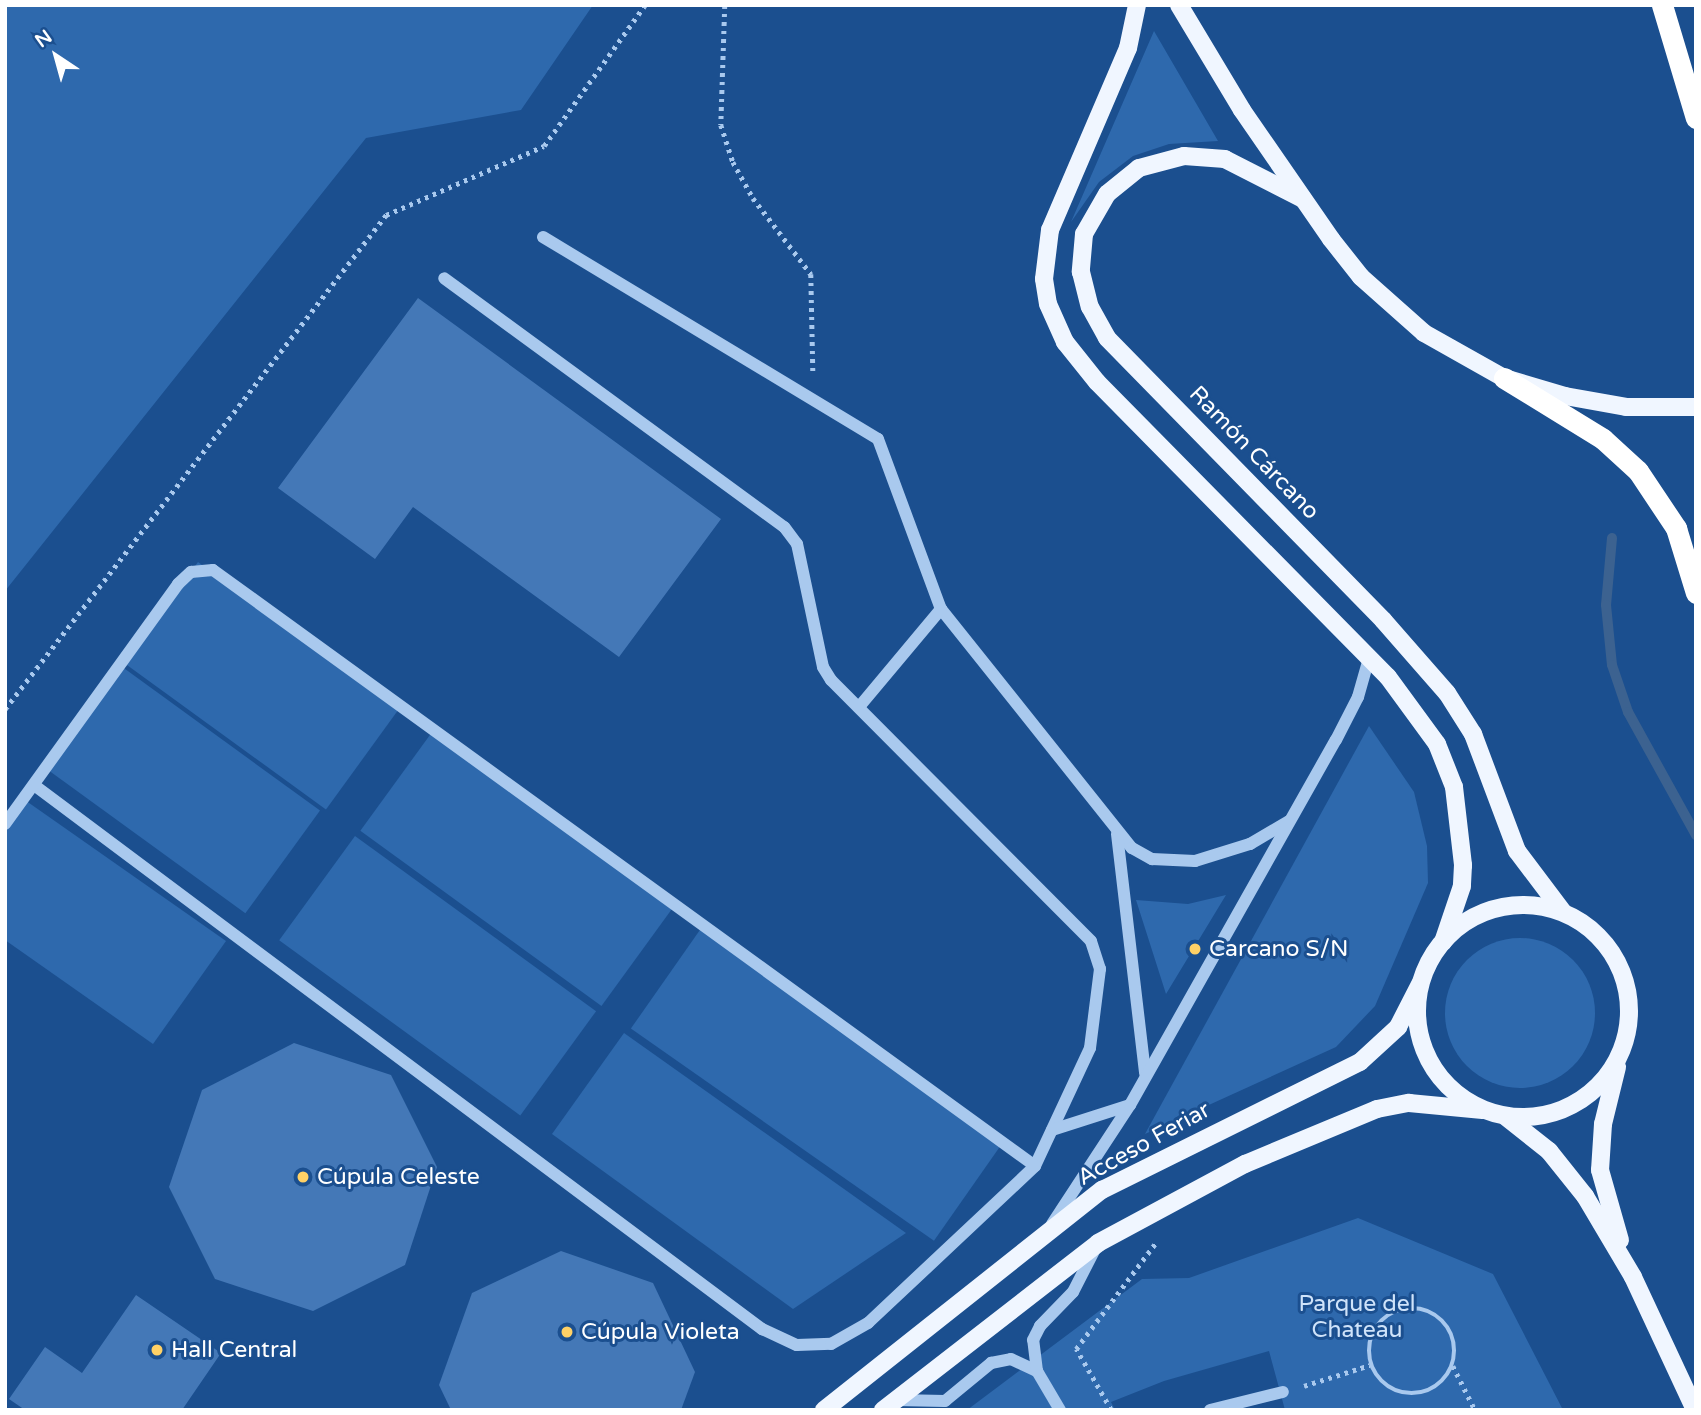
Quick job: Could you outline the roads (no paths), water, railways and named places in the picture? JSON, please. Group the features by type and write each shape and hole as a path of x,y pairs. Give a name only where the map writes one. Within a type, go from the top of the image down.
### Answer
{"highway":[{"path":"1662,5 1696,118"},
{"path":"1504,378 1602,439 1637,471 1676,528 1696,593"}],"main road":[{"path":"1136,5 1128,48 1049,230 1044,279 1054,321 1097,382 1369,658 1423,723 1454,787 1462,840 1462,886 1443,942 1420,984 1419,1035 1428,1059 1451,1089 1483,1110"},
{"path":"1179,5 1303,199 1361,277 1393,309 1462,358 1504,378 1626,407 1696,407"},
{"name":"Ramón Cárcano","path":"1303,199 1225,159 1184,156 1139,168 1107,194 1084,234 1081,272 1090,307 1107,338 1439,683 1473,734 1517,851 1563,912"},
{"path":"1443,942 1485,912 1511,905 1563,912 1598,935 1621,970 1630,1011 1603,1124 1600,1170 1633,1277"},
{"name":"Acceso Feriar","path":"824,1410 1102,1190 1152,1162 1360,1062 1398,1027 1420,984"},
{"path":"1504,1116 1552,1114 1574,1104 1610,1073 1622,1052"},
{"path":"889,1405 1098,1243 1160,1207 1318,1130 1377,1109 1409,1102 1483,1110 1504,1116 1530,1133 1566,1171 1633,1277 1695,1410"}],"street":[{"path":"543,237 878,439 941,609 1117,834 1152,859 1195,861 1250,844 1289,821"},
{"path":"34,785 762,1329 797,1345 831,1345 868,1323 1035,1166 1090,1048 1100,969 1091,941 859,707 823,667 797,544 784,527 444,278"},
{"path":"5,824 178,584 191,572 213,570 1035,1166"},
{"path":"859,707 941,609"},
{"path":"1043,1237 1130,1105 1358,697 1369,658"},
{"path":"1117,834 1145,1074"},
{"path":"1052,1130 1130,1105"},
{"path":"1060,1410 1037,1371 1033,1340 1040,1325 1073,1292 1098,1243"},
{"path":"889,1405 945,1401 991,1363 1011,1359 1037,1371"},
{"path":"1210,1410 1283,1392"}],"waterway":[{"path":"1612,538 1606,605 1612,665 1628,712 1696,835"}],"place":[{"name":"Carcano S/N","path":"1195,949"},
{"name":"Cúpula Celeste","path":"303,1177"},
{"name":"Cúpula Violeta","path":"567,1332"},
{"name":"Hall Central","path":"157,1350"}],"park label":[{"name":"Parque del Chateau","path":"1357,1317"}]}
